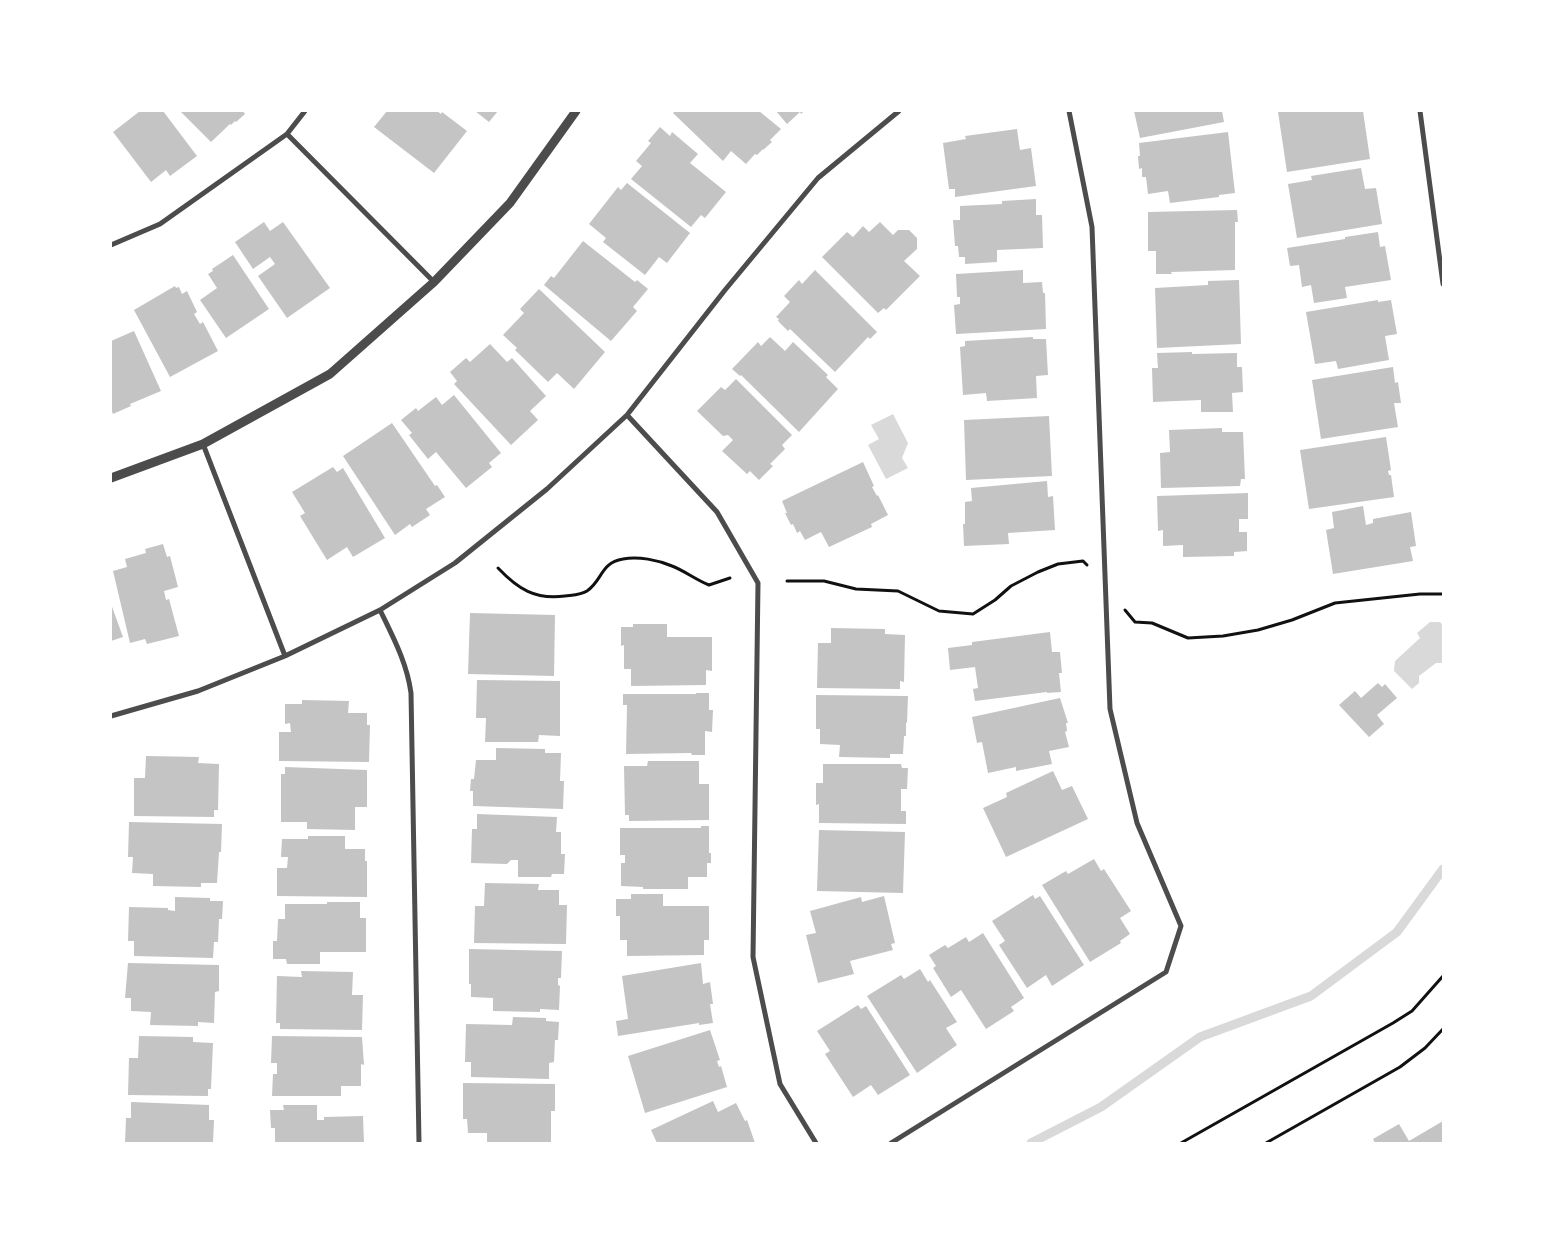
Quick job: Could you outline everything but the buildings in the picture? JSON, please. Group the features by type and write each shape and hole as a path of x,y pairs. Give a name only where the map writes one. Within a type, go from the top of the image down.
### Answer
{"street":[{"path":"111,245 160,224 287,134 305,111"},
{"path":"111,478 203,444 330,374 434,282 510,203 576,111"},
{"path":"891,1143 1166,972 1181,926 1138,823 1110,709 1092,227 1069,111"},
{"path":"1420,111 1443,284"},
{"path":"111,716 198,691 285,656 380,610 455,562 547,489 627,414 724,290 818,178 897,112"},
{"path":"287,134 434,282"},
{"path":"627,414 717,512 758,583 753,956 780,1084 816,1143"},
{"path":"203,444 285,656"},
{"path":"380,610 398,646 409,675 412,693 419,1143"}],"path":[{"path":"498,568 514,584 531,593 550,598 577,595 588,590 607,564 623,559 646,559 672,566 709,585 730,578"},
{"path":"1181,1143 1412,1011 1443,976"},
{"path":"1266,1143 1400,1067 1425,1048 1443,1029"}],"shaded area":[{"path":"893,414 908,443 902,458 908,468 886,479 868,445 879,439 871,425"},
{"path":"1430,622 1440,622 1443,625 1443,662 1436,663 1419,676 1419,683 1412,689 1394,671 1395,661 1420,638 1417,633"}],"waterway":[{"path":"1031,1143 1101,1107 1200,1037 1311,996 1397,932 1443,869"}]}
